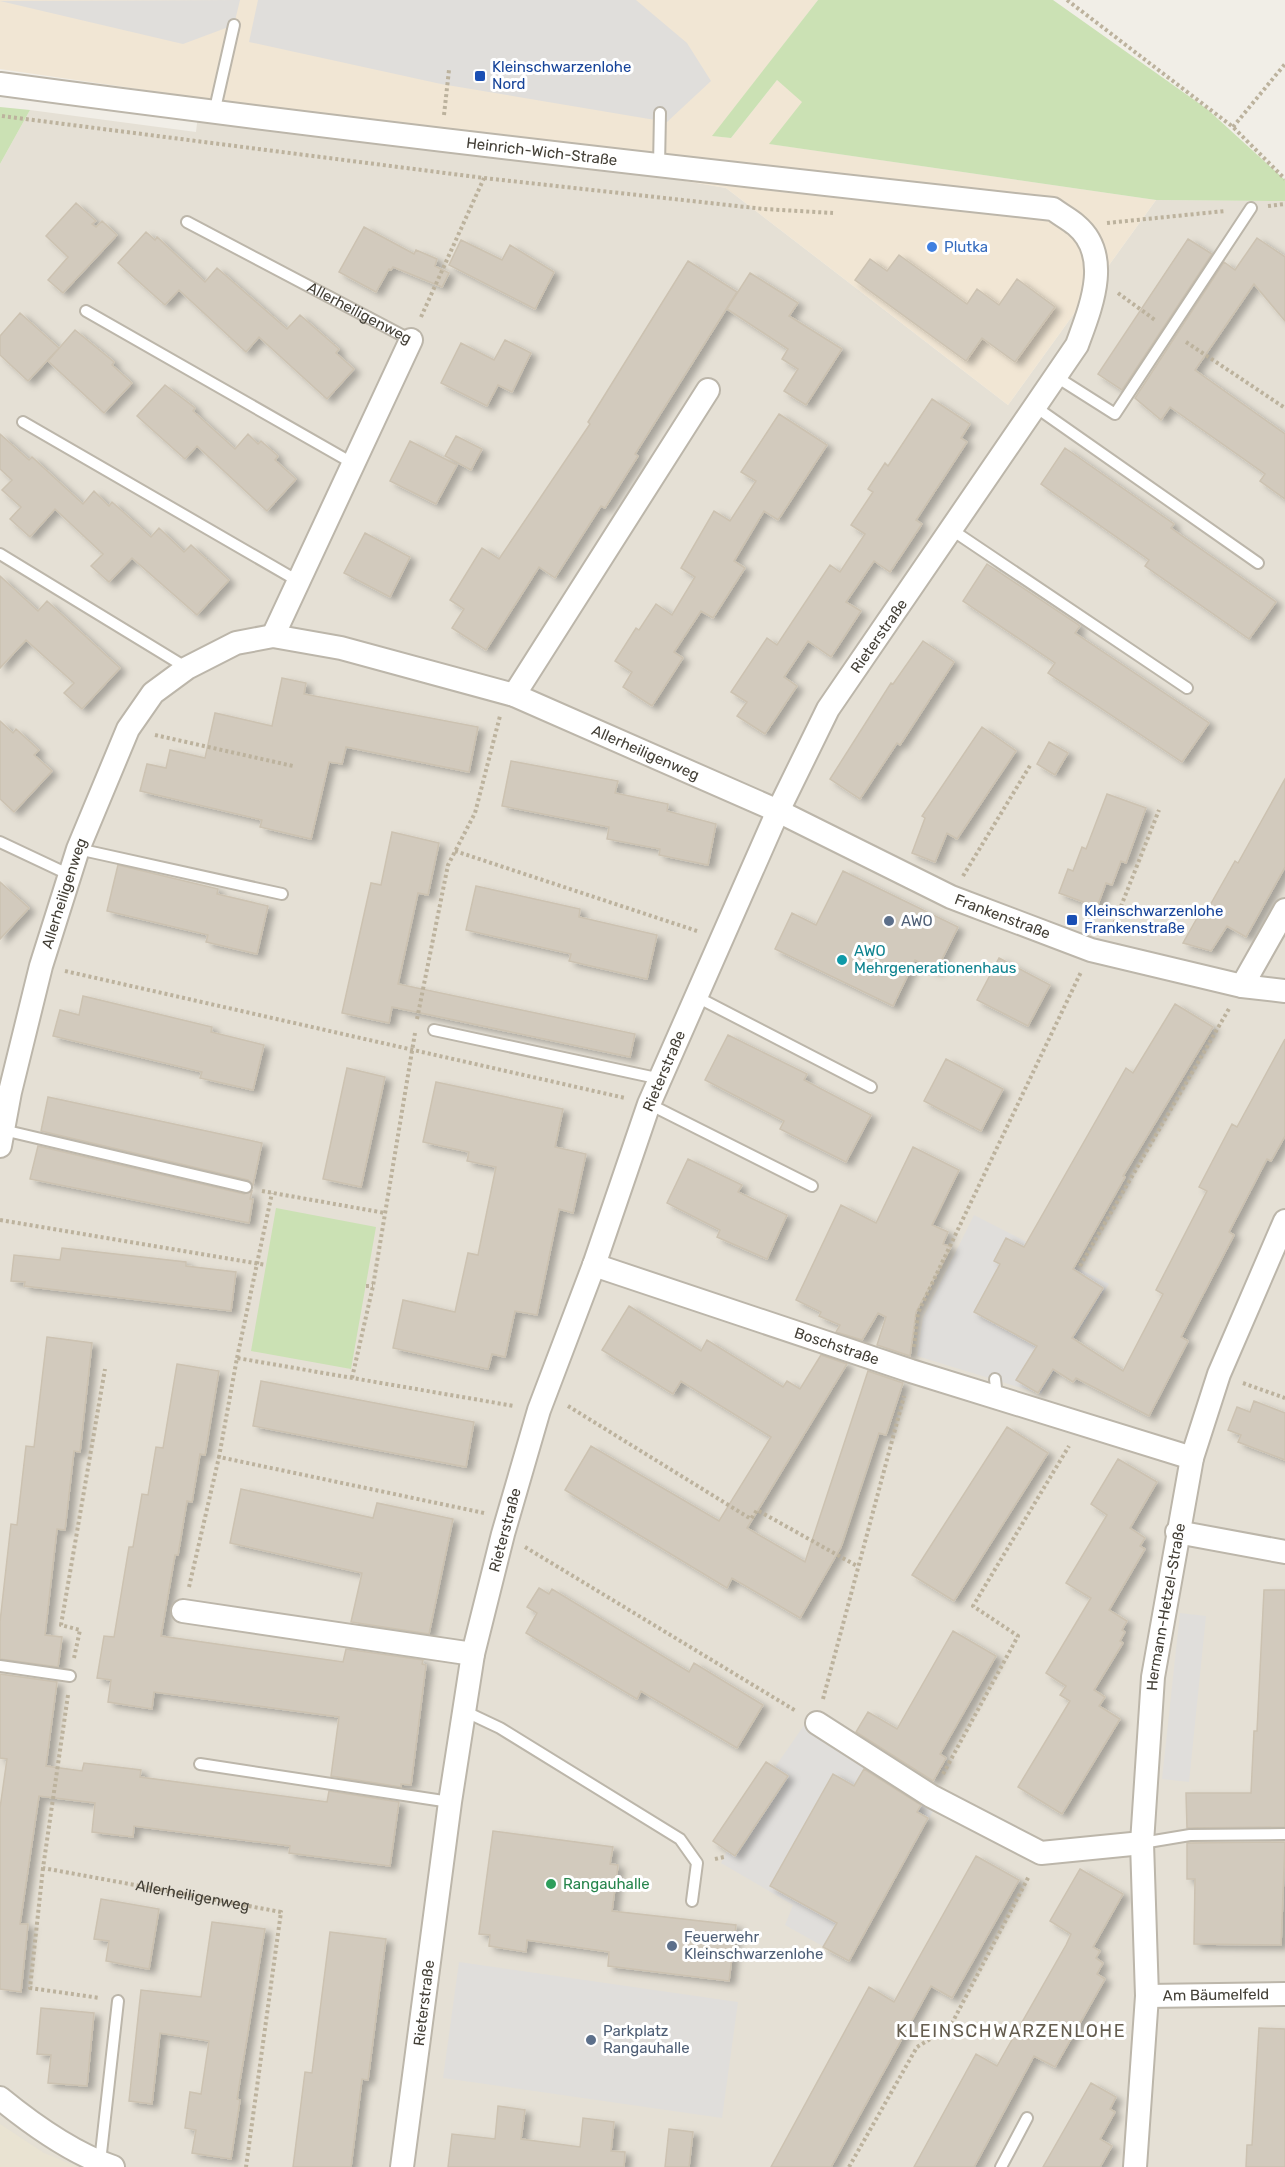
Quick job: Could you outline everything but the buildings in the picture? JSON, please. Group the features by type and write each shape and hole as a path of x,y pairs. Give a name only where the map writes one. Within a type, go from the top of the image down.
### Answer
{"street":[{"name":"Heinrich-Wich-Straße","path":"0,84 214,114 658,167 1053,209 1078,226"},
{"name":"Rieterstraße","path":"402,2167 450,1803 473,1654 505,1526 542,1401 594,1265 649,1104 662,1079 695,995 777,811 828,709 952,530 1033,406 1077,345 1093,302 1096,265 1091,244 1078,226"},
{"name":"Allerheiligenweg","path":"273,636 411,340"},
{"path":"514,695 708,390"},
{"name":"Allerheiligenweg","path":"2,1138 10,1092 41,966 78,849 128,729 153,693 187,668 236,643 273,636 341,648 514,695 777,811"},
{"name":"Frankenstraße","path":"777,811 951,897 1097,951 1242,986 1285,992"},
{"path":"1242,986 1285,909"},
{"name":"Hermann-Hetzel-Straße","path":"1135,2167 1147,1996 1142,1844 1153,1677 1192,1458 1219,1374 1285,1221"},
{"name":"Boschstraße","path":"594,1265 910,1371 996,1388 1083,1422 1192,1458"},
{"path":"1177,1532 1285,1552"},
{"path":"183,1611 473,1654"},
{"path":"817,1724 931,1796 1041,1852 1142,1844"},
{"name":"Am Bäumelfeld","path":"1147,1996 1285,1994"},
{"path":"0,2098 31,2123 106,2165"}],"lane":[{"path":"214,114 234,25"},
{"path":"658,167 660,113"},
{"path":"1055,376 1115,414 1251,208"},
{"name":"Allerheiligenweg","path":"187,222 411,340"},
{"path":"86,310 354,465"},
{"path":"1033,406 1258,562"},
{"path":"23,422 298,581"},
{"path":"952,530 1187,688"},
{"path":"0,554 187,668"},
{"path":"0,842 70,875"},
{"path":"78,849 282,894"},
{"path":"695,995 871,1087"},
{"path":"434,1030 662,1079"},
{"path":"649,1104 812,1186"},
{"path":"2,1138 246,1187"},
{"path":"0,1666 70,1676"},
{"path":"464,1711 500,1728 680,1839 697,1863 693,1900"},
{"path":"200,1764 450,1803"},
{"path":"1142,1844 1190,1834 1285,1834"},
{"path":"106,2165 118,2001"},
{"path":"1001,2167 1027,2118"}],"path":[{"path":"1067,0 1233,127 1285,179"},
{"path":"1233,127 1285,64"},
{"path":"0,116 0,121"},
{"path":"411,340 484,178"},
{"path":"1078,226 1285,204"},
{"path":"1095,277 1170,331 1285,408"},
{"path":"128,729 293,766"},
{"path":"951,897 1031,764"},
{"path":"219,1457 505,1526 817,1724 910,1371 918,1312 1097,951 1159,810"},
{"path":"455,851 721,939"},
{"path":"41,966 649,1104"},
{"path":"1080,1266 1242,986"},
{"path":"246,1187 385,1213"},
{"path":"183,1611 219,1457 237,1358 272,1193"},
{"path":"0,1220 266,1265"},
{"path":"366,1286 373,1286"},
{"path":"237,1358 542,1401 751,1519 757,1510 857,1566"},
{"path":"105,1369 61,1625 80,1630 70,1676 43,1868 30,1988 118,2001"},
{"path":"1219,1374 1285,1398"},
{"path":"931,1796 1018,1636 973,1606 1083,1422"},
{"path":"849,2167 917,2047 950,2027 1041,1852"},
{"name":"Allerheiligenweg","path":"43,1868 280,1912 246,2167"}],"shaded area":[{"path":"0,0 818,0 713,136 731,138 777,80 803,102 770,144 1156,200 1008,405 726,188 200,98 0,69"},
{"path":"240,0 234,25 183,44 0,1"},
{"path":"258,0 636,0 687,43 711,81 667,122 441,84 249,42"},
{"path":"200,98 726,188 1008,405 1156,200 1285,201 1285,2167 0,2167 0,164 30,110 196,132"},
{"path":"974,1215 1109,1284 1041,1394 917,1356 923,1318"},
{"path":"1180,1613 1206,1616 1189,1782 1162,1779"},
{"path":"807,1721 937,1804 849,1961 785,1925 793,1905 721,1863 727,1851 713,1841 766,1762 775,1767"},
{"name":"Parkplatz Rangauhalle","path":"459,1962 738,2002 722,2118 443,2078"},
{"path":"0,2124 44,2153 78,2167 0,2167"}],"green space":[{"path":"818,0 1053,0 1207,109 1285,180 1285,201 1156,200 769,144 802,102 777,80 731,138 712,136"},
{"path":"0,107 30,110 0,164"},
{"path":"276,1208 376,1227 351,1369 251,1351"}],"place":[{"name":"Kleinschwarzenlohe Nord","path":"480,76"},
{"name":"Plutka","path":"932,247"},
{"name":"Kleinschwarzenlohe Frankenstraße","path":"1072,920"},
{"name":"AWO","path":"889,921"},
{"name":"AWO Mehrgenerationenhaus","path":"842,960"},
{"name":"Rangauhalle","path":"551,1884"},
{"name":"Feuerwehr Kleinschwarzenlohe","path":"672,1946"},
{"name":"Parkplatz Rangauhalle","path":"591,2040"}],"district":[{"name":"KLEINSCHWARZENLOHE","path":"1011,2031"}]}
